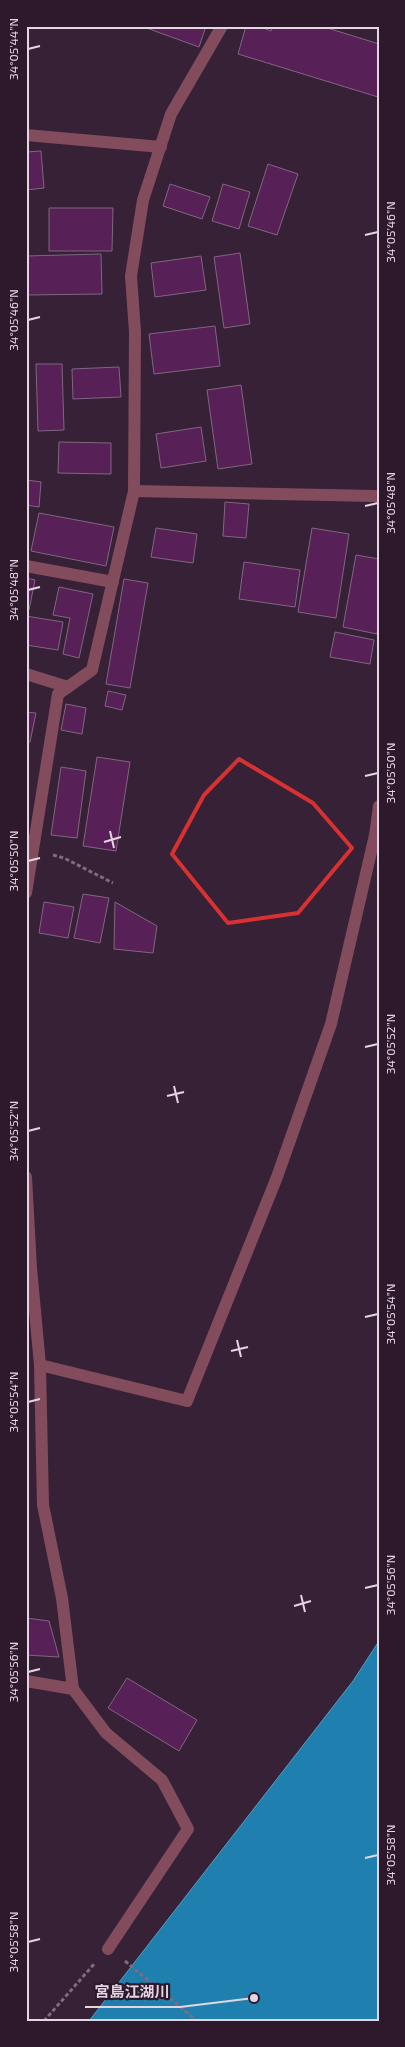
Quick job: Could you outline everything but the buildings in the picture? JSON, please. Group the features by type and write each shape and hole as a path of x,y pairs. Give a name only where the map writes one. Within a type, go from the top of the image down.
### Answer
{"street":[{"path":"26,893 58,694 92,670 134,491 135,332 131,276 143,200 171,114 222,26"},
{"path":"26,136 160,147"},
{"path":"134,491 379,497"},
{"path":"26,566 112,582"},
{"path":"26,674 68,687"},
{"path":"40,1365 187,1401 277,1177 331,1024 375,835 379,806"},
{"path":"26,1178 31,1268 40,1365 43,1505 62,1598 73,1690 106,1733 162,1780 188,1829 108,1948"},
{"path":"26,1681 73,1690"}],"path":[{"path":"33,850 64,858 113,883"},
{"path":"44,2021 108,1948 197,2021"}],"highlighted area":[{"path":"239,759 313,803 352,848 298,913 228,923 172,854 204,795"}],"water":[{"path":"379,1641 379,2021 89,2021 353,1681"}],"place":[{"name":"宮島江湖川","path":"254,1998"}]}
